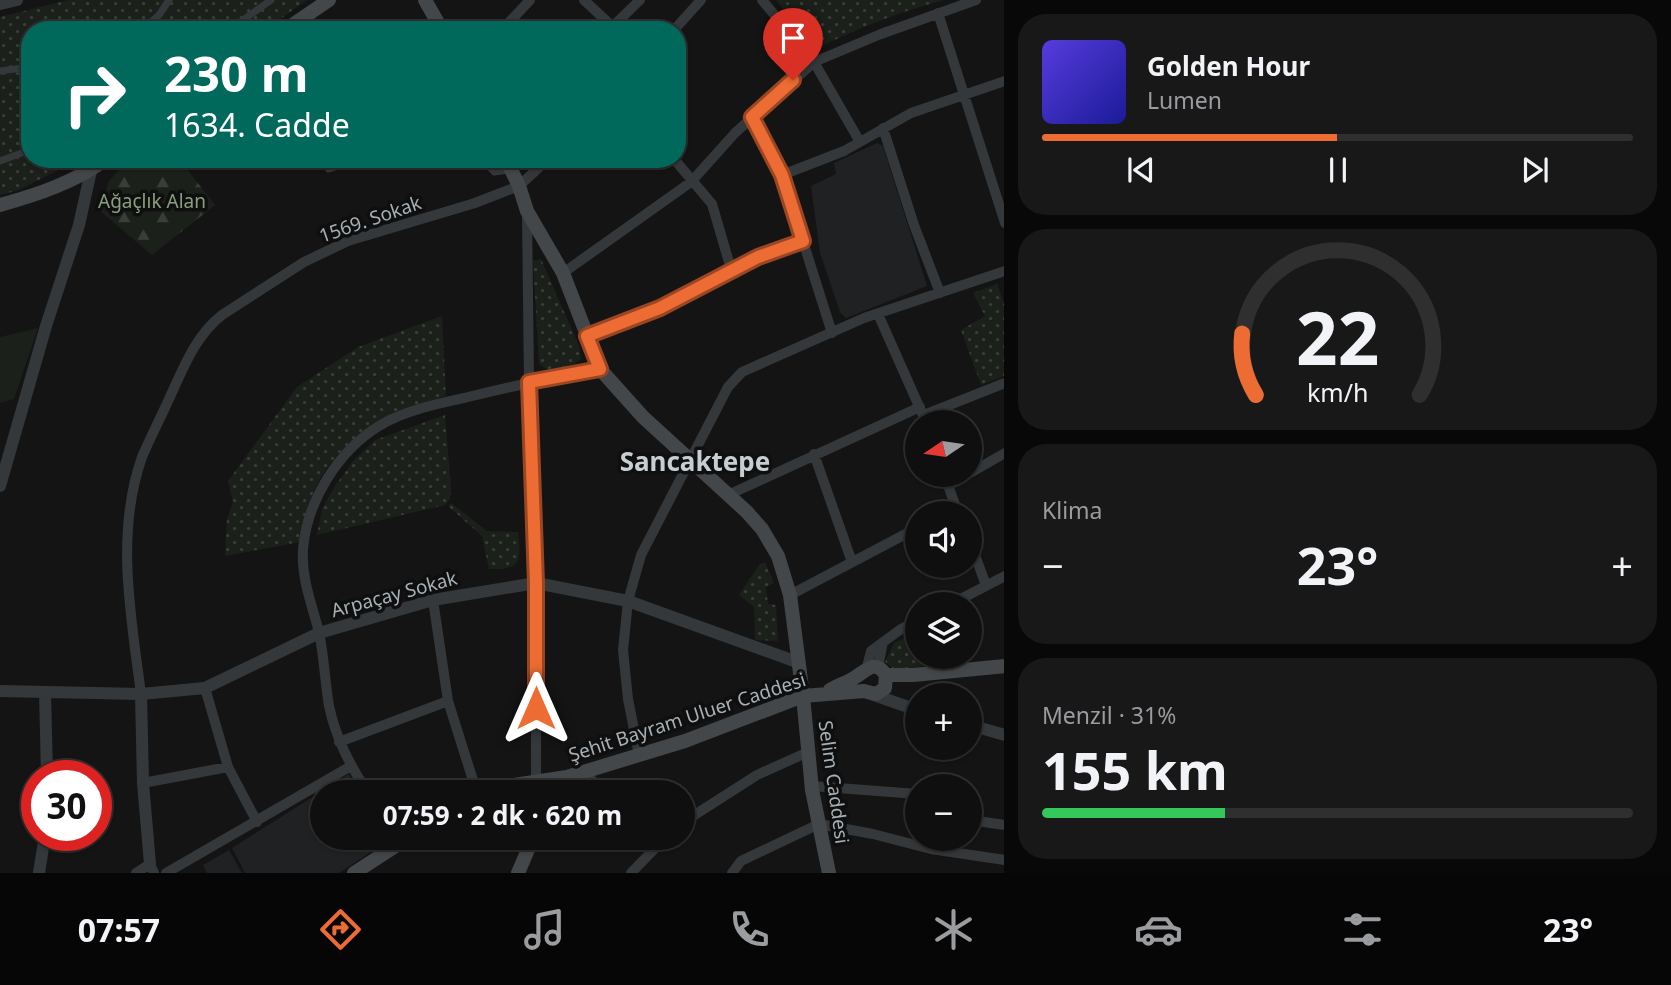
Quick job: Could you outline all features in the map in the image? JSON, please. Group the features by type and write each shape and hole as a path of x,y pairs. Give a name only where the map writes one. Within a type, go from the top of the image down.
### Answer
{"main road":[{"path":"298,21 329,0"},
{"path":"425,0 437,21"},
{"path":"0,205 27,197 95,168"},
{"path":"511,168 520,186 527,211 563,272 600,369"},
{"name":"Selim Caddesi","path":"600,369 643,417 762,529 778,556 790,595 812,786 829,873"},
{"path":"822,693 877,677 1004,666"},
{"path":"866,692 859,684 877,677"},
{"path":"822,693 866,692"},
{"name":"Şehit Bayram Uluer Caddesi","path":"548,780 567,777 685,741 803,696 822,693"},
{"path":"354,873 387,850"},
{"path":"518,873 528,850"}],"street":[{"path":"0,4 17,0"},
{"path":"153,21 169,0"},
{"path":"242,21 271,0"},
{"path":"510,21 530,0"},
{"path":"584,0 604,21"},
{"path":"620,21 640,0"},
{"path":"682,21 701,0"},
{"path":"762,0 814,62 860,142"},
{"path":"563,272 691,182 734,133 814,62 939,13 958,2 976,0"},
{"path":"939,13 1004,223"},
{"path":"0,71 21,68"},
{"path":"782,175 860,142 911,113 1004,81"},
{"path":"752,117 782,175 832,333"},
{"path":"883,128 914,225 940,293"},
{"path":"0,161 21,153"},
{"path":"520,186 539,168"},
{"path":"681,168 712,204 731,269"},
{"path":"0,486 46,326 79,225 91,171"},
{"name":"1569. Sokak","path":"141,694 127,586 129,508 142,458 185,362 211,324 304,262 348,241 475,203 520,186"},
{"path":"527,211 529,382 536,583 536,780"},
{"path":"587,336 660,308 731,269 803,241"},
{"path":"639,755 628,699 623,650 628,601 641,555 728,387 742,372 877,314 1004,271"},
{"path":"877,314 921,410"},
{"path":"360,780 339,742 330,708 319,633 309,601 303,550 308,516 328,477 360,439 381,424 444,402 600,369"},
{"path":"936,410 1004,383"},
{"path":"727,495 814,454 905,421"},
{"path":"982,466 1004,453"},
{"path":"814,454 852,562"},
{"path":"790,595 905,534"},
{"path":"982,574 986,585"},
{"path":"973,592 1004,576"},
{"name":"Arpaçay Sokak","path":"0,691 141,694 205,688 319,633 432,600 536,583 628,601 797,662"},
{"path":"432,600 448,701 475,780"},
{"path":"905,628 883,642 877,677 905,703"},
{"path":"205,688 228,767 257,822"},
{"path":"45,692 47,760"},
{"path":"866,692 905,706"},
{"path":"136,873 152,868 143,782 141,694"},
{"path":"339,742 448,701"},
{"path":"982,729 1004,735"},
{"path":"695,816 757,775 808,752"},
{"path":"166,873 351,766"},
{"path":"143,782 228,767"},
{"path":"583,772 592,780"},
{"path":"812,786 905,793"},
{"path":"982,822 1004,825"},
{"path":"732,873 741,861 819,824 931,849 1004,860"},
{"path":"631,873 651,850"},
{"path":"39,873 42,851"}],"lane":[{"path":"328,170 335,168"}],"shaded area":[{"path":"877,143 883,146 927,286 846,318 840,312 820,253 811,186 836,174 834,163"},
{"path":"349,774 352,780 340,780"},
{"path":"310,799 310,850 374,850 339,873 245,873 232,848"},
{"path":"229,850 242,873 207,873 203,865"}],"green space":[{"path":"68,0 307,0 278,21 21,21 21,168 62,168 19,190 0,195 0,17"},
{"path":"776,0 944,0 879,21 816,49"},
{"name":"Ağaçlık Alan","path":"121,168 186,168 215,205 152,255 99,210 109,181"},
{"path":"541,259 579,346 581,359 573,365 548,370 539,364 533,261"},
{"path":"997,284 1004,303 1004,376 981,385 961,330 985,316 973,293"},
{"path":"442,316 446,396 392,416 368,429 348,445 331,463 317,485 306,511 300,542 225,556 227,519 233,502 228,481 297,387 358,347"},
{"path":"38,328 14,399 0,403 0,337"},
{"path":"445,415 451,488 450,499 445,505 317,535 322,509 335,486 353,461 375,440"},
{"path":"451,503 487,531 518,532 517,562 508,568 489,569 482,536 448,506"},
{"path":"765,562 774,583 766,587 768,604 776,605 778,641 755,640 754,607 739,595 759,565"},
{"path":"905,638 905,668 895,670 885,662 894,643"}],"district":[{"name":"Sancaktepe","path":"695,461"}],"route":[{"path":"536,708 536,583 529,382 600,369 587,336 660,308 728,271 803,241 782,175 752,117 793,80"}]}
